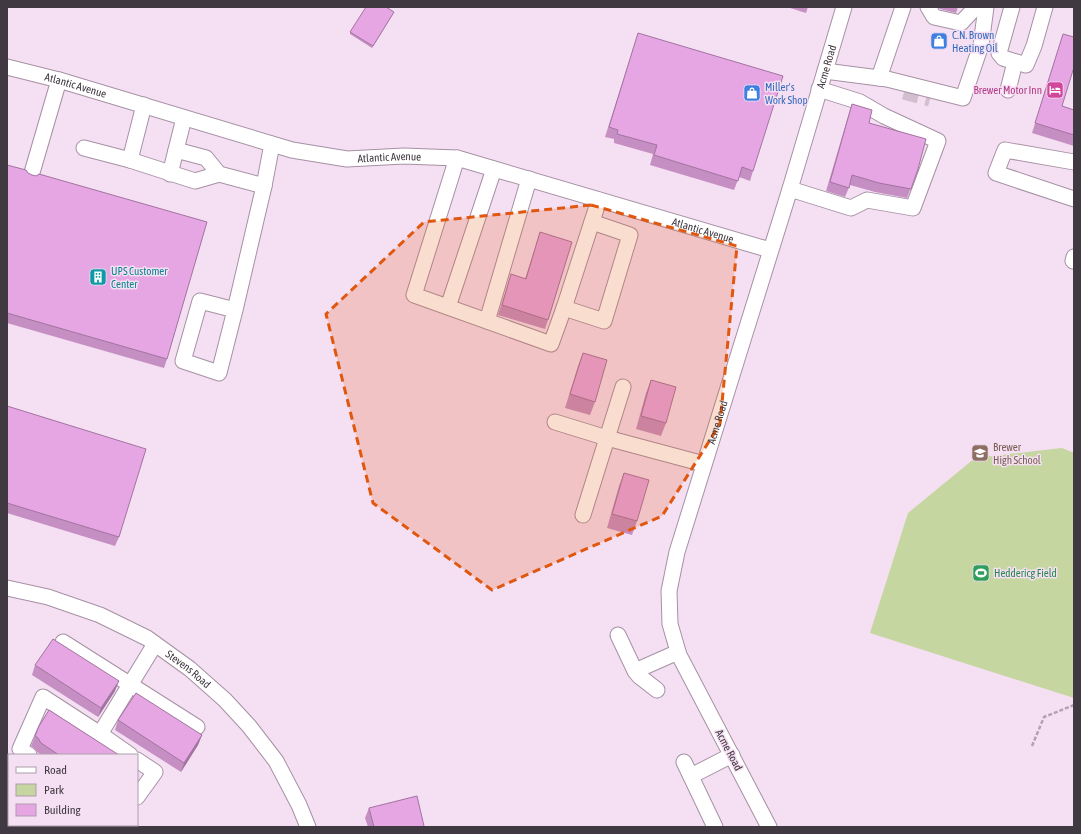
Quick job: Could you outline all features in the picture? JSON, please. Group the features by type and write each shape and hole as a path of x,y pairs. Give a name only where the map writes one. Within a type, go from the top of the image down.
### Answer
{"street":[{"name":"Acme Road","path":"769,827 678,652 670,624 669,591 677,552 790,189 844,7"},
{"path":"883,79 903,7"},
{"path":"928,7 934,17 961,23 979,8"},
{"path":"1012,7 999,53 1003,58 1026,65 1034,46 1045,7"},
{"path":"825,71 883,79 963,98 982,45 979,8"},
{"path":"1008,90 1015,62"},
{"name":"Atlantic Avenue","path":"8,68 59,80 292,150 347,160 404,156 457,158 770,250"},
{"path":"883,79 890,87 904,92"},
{"path":"31,176 59,80"},
{"path":"790,189 851,208 867,200 913,208 938,141 884,116 860,102 819,89"},
{"path":"930,100 946,104 956,97"},
{"path":"130,160 144,105"},
{"path":"170,174 184,118"},
{"path":"235,310 200,302 183,361 219,373 235,310 264,186 272,144"},
{"path":"84,148 130,160 195,181 218,174 264,186"},
{"path":"176,150 206,158 218,174"},
{"path":"1074,162 1005,150 996,173 1074,199"},
{"path":"457,158 414,295 551,344 599,200"},
{"path":"448,307 494,169"},
{"path":"487,321 529,180"},
{"path":"564,308 604,321 630,235 592,222"},
{"path":"583,515 623,387"},
{"path":"555,422 607,438 704,464"},
{"name":"Stevens Road","path":"7,588 48,596 100,615 147,638 190,669 225,700 249,726 276,761 299,805 308,827"},
{"path":"618,635 635,671 657,690"},
{"path":"63,642 197,727"},
{"path":"100,734 155,644"},
{"path":"635,671 678,652"},
{"path":"28,754 20,749 43,697 129,754"},
{"path":"691,776 732,755"},
{"path":"138,761 155,772 138,796"},
{"path":"684,762 715,827"}],"path":[{"path":"1032,746 1044,718 1074,705"}],"highlighted area":[{"path":"591,205 737,246 720,424 662,516 492,590 373,503 326,314 424,222"}],"green space":[{"name":"Heddericg Field","path":"1062,448 1074,453 1074,698 870,633 908,513 975,458"}],"building":[{"path":"366,7 386,7 394,12 373,46 350,32"},
{"path":"638,33 783,76 753,171 742,167 738,181 654,155 657,145 617,134 618,130 609,127"},
{"name":"Brewer Motor Inn","path":"1063,34 1074,37 1074,67 1062,106 1074,110 1074,135 1035,123"},
{"path":"852,104 872,110 869,123 926,139 911,189 879,183 852,175 849,188 830,182"},
{"name":"UPS Customer Center","path":"7,165 26,170 32,175 36,176 39,174 207,222 167,359 7,313"},
{"path":"540,232 572,242 548,320 502,305 511,274 526,279"},
{"path":"583,353 607,360 595,402 570,394"},
{"path":"651,380 676,387 666,423 641,416"},
{"path":"7,406 146,449 119,537 7,503"},
{"path":"624,473 649,480 637,521 612,514"},
{"path":"53,639 119,681 101,708 35,665"},
{"path":"136,693 202,735 184,763 118,720"},
{"path":"49,710 117,754 58,754 41,743 35,736 39,726"},
{"path":"417,796 424,826 374,827 369,808"}],"tunnel":[{"path":"904,92 930,99"}],"place":[{"name":"C.N. Brown Heating Oil","path":"939,41"},
{"name":"Brewer Motor Inn","path":"1055,90"},
{"name":"Miller's Work Shop","path":"752,93"},
{"name":"UPS Customer Center","path":"98,277"},
{"name":"Brewer High School","path":"980,453"},
{"name":"Heddericg Field","path":"981,573"}]}
